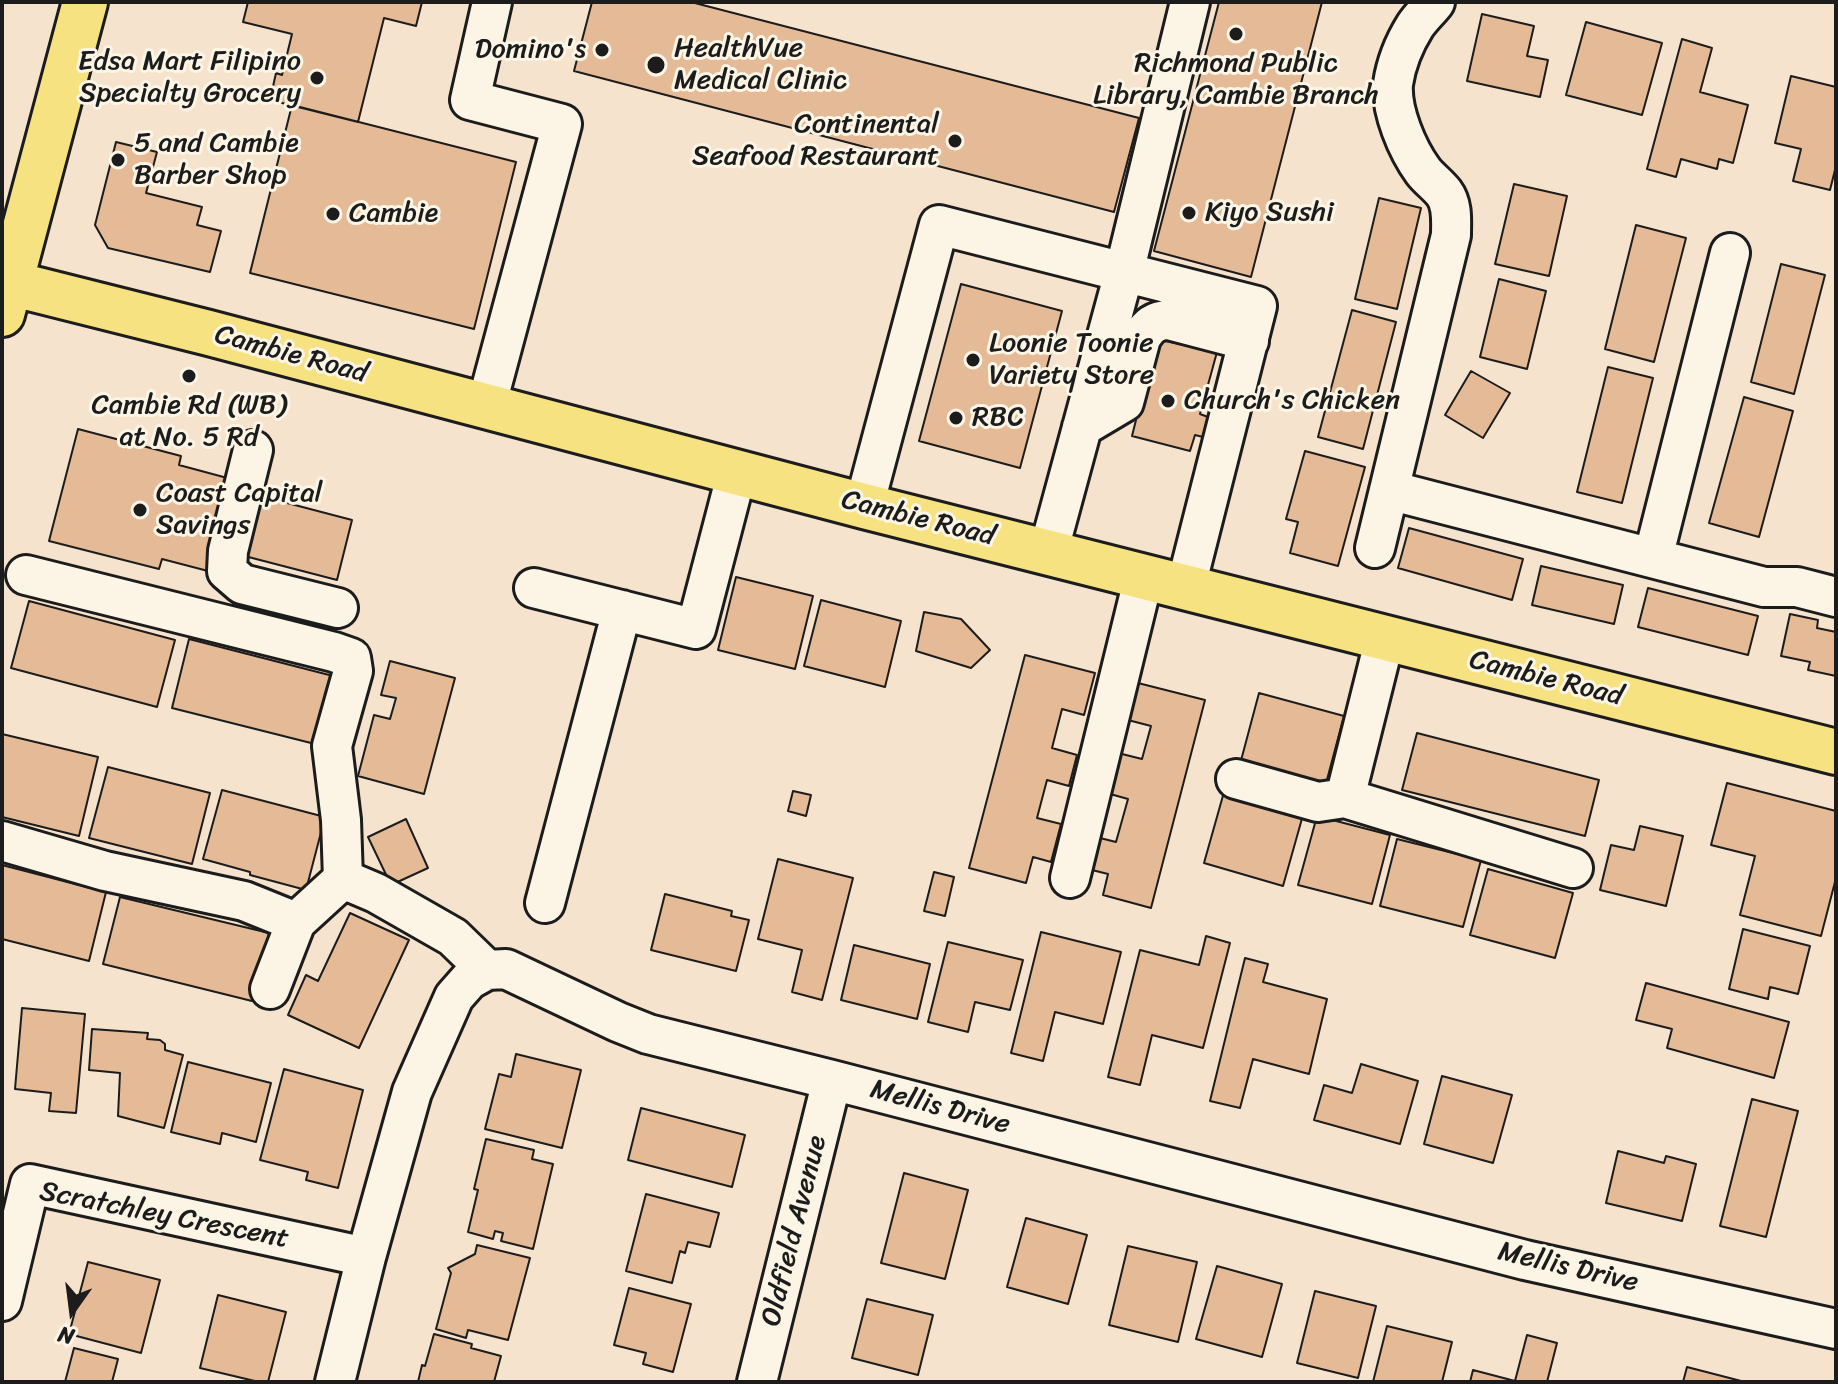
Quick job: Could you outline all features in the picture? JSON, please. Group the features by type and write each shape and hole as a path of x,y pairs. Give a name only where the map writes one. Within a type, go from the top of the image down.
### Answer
{"main road":[{"path":"5,292 85,2"},
{"name":"Cambie Road","path":"5,292 225,337 864,506 1836,752"}],"street":[{"path":"486,407 562,124 470,100 492,2"},
{"path":"1048,553 1124,273 1190,2"},
{"path":"1375,548 1451,235 1449,202 1444,192 1422,170 1403,137 1393,84 1410,33 1435,2"},
{"path":"864,506 939,225 1124,273 1253,323"},
{"path":"1653,558 1730,253"},
{"path":"1082,427 1124,402 1141,338 1152,324 1159,320 1253,323"},
{"path":"1186,586 1253,323"},
{"path":"253,450 228,551 227,571 242,584 338,608"},
{"path":"534,588 696,629 737,472"},
{"path":"1389,490 1764,587 1797,587 1836,597"},
{"path":"26,575 351,658 353,671 332,746 341,820 343,879 296,922 270,989"},
{"path":"1070,878 1144,576"},
{"path":"545,903 622,610"},
{"path":"1345,798 1385,638"},
{"path":"1236,779 1318,802 1345,798 1573,868"},
{"path":"2,841 105,871 244,901 296,922"},
{"path":"335,1382 412,1092 454,997 469,980 487,970 453,937 376,893 343,879"},
{"name":"Mellis Drive","path":"487,970 506,969 648,1034 1525,1260 1836,1329"},
{"name":"Oldfield Avenue","path":"757,1382 832,1080"},
{"name":"Scratchley Crescent","path":"2,1301 30,1184 366,1257"}],"building":[{"path":"248,2 422,2 416,26 384,18 358,122 270,100 276,73 282,75 292,34 243,22"},
{"path":"592,2 691,2 1139,118 1114,212 574,71"},
{"path":"1219,2 1322,2 1251,277 1154,251"},
{"path":"1482,14 1534,26 1527,56 1548,60 1540,97 1467,81"},
{"path":"1586,22 1662,43 1642,115 1566,95"},
{"path":"1682,39 1712,48 1700,92 1748,105 1733,163 1719,159 1717,169 1681,159 1676,177 1647,169"},
{"path":"1791,76 1836,87 1836,166 1830,190 1793,181 1801,149 1775,143"},
{"path":"292,105 516,162 474,329 250,273"},
{"path":"116,142 157,152 146,193 202,207 197,225 221,231 210,272 108,248 95,225"},
{"path":"1514,184 1567,196 1549,276 1495,264"},
{"path":"1379,198 1421,208 1397,309 1355,299"},
{"path":"1636,225 1686,238 1654,362 1605,349"},
{"path":"1781,264 1825,275 1794,394 1751,382"},
{"path":"1499,279 1546,291 1527,369 1480,357"},
{"path":"961,284 1062,311 1020,468 919,441"},
{"path":"1352,310 1396,322 1363,449 1318,437"},
{"name":"Church's Chicken","path":"1156,339 1217,352 1200,414 1208,417 1203,437 1195,435 1190,451 1132,436 1136,420 1128,418"},
{"path":"1608,367 1653,378 1622,503 1577,492"},
{"path":"1471,371 1510,393 1483,438 1445,415"},
{"path":"1744,397 1793,411 1759,537 1709,523"},
{"name":"Coast Capital Savings","path":"78,429 181,456 179,465 231,479 208,571 162,559 159,569 49,541"},
{"path":"1305,451 1365,467 1338,566 1290,553 1298,522 1286,519"},
{"path":"249,493 352,520 337,580 233,553"},
{"path":"1409,528 1523,559 1512,600 1398,568"},
{"path":"1541,566 1623,585 1614,624 1532,605"},
{"path":"736,577 813,596 795,669 718,650"},
{"path":"1648,588 1758,616 1748,655 1638,627"},
{"path":"821,600 901,621 885,687 804,666"},
{"path":"29,601 175,640 157,707 11,668"},
{"path":"924,612 961,619 990,650 971,668 916,651"},
{"path":"1790,614 1818,620 1817,628 1836,632 1836,676 1808,670 1810,662 1781,656"},
{"path":"189,639 337,677 319,745 172,708"},
{"path":"1025,655 1095,673 1084,715 1062,709 1052,748 1077,755 1069,786 1047,780 1037,818 1061,824 1051,862 1033,857 1026,883 969,868"},
{"path":"390,661 455,678 424,794 358,776 374,715 390,719 396,698 381,695"},
{"path":"1134,682 1205,700 1151,908 1103,895 1108,874 1088,869 1096,837 1116,842 1128,799 1103,792 1114,752 1142,759 1151,726 1124,719"},
{"path":"1259,693 1344,716 1324,791 1239,768"},
{"path":"1417,733 1599,780 1585,836 1402,790"},
{"path":"2,734 98,757 79,836 2,817"},
{"path":"108,767 210,793 192,864 89,838"},
{"path":"1727,783 1836,811 1836,878 1821,936 1740,915 1755,856 1711,845"},
{"path":"222,790 325,817 306,890 203,859"},
{"path":"793,791 811,795 806,816 788,811"},
{"path":"1224,792 1303,815 1283,886 1204,863"},
{"path":"1317,816 1390,835 1372,904 1298,885"},
{"path":"406,819 428,868 391,885 368,837"},
{"path":"1640,826 1683,836 1666,906 1600,890 1611,845 1634,850"},
{"path":"1397,839 1481,860 1463,927 1380,906"},
{"path":"778,859 853,878 822,1000 792,992 802,950 758,939"},
{"path":"2,865 106,892 89,961 2,939"},
{"path":"1488,869 1573,893 1555,958 1470,935"},
{"path":"934,872 954,877 945,916 924,911"},
{"path":"665,894 732,911 731,916 749,920 736,971 651,950"},
{"path":"120,897 269,933 252,1001 103,964"},
{"path":"350,913 409,940 359,1048 288,1015 306,975 318,981"},
{"path":"1743,929 1810,946 1798,994 1770,987 1768,999 1729,989"},
{"path":"1041,932 1121,952 1103,1024 1055,1012 1043,1061 1011,1053"},
{"path":"1206,936 1230,943 1203,1048 1152,1035 1140,1085 1108,1077 1140,950 1199,965"},
{"path":"948,942 1023,960 1010,1010 975,1002 968,1032 928,1022"},
{"path":"854,945 930,964 917,1019 841,1000"},
{"path":"1245,958 1268,964 1263,982 1327,999 1309,1074 1253,1059 1240,1108 1210,1101"},
{"path":"1646,983 1789,1022 1774,1078 1667,1048 1672,1029 1636,1020"},
{"path":"22,1008 85,1014 76,1113 49,1111 51,1093 15,1089"},
{"path":"92,1029 148,1033 147,1039 160,1040 165,1044 165,1050 183,1055 164,1128 118,1116 120,1073 89,1070"},
{"path":"516,1054 581,1070 562,1148 485,1129 499,1074 511,1077"},
{"path":"188,1062 271,1083 256,1142 222,1133 220,1144 171,1132"},
{"path":"1361,1064 1418,1081 1400,1144 1314,1120 1324,1085 1352,1093"},
{"path":"284,1069 363,1090 338,1188 306,1180 308,1172 260,1160"},
{"path":"1442,1076 1512,1095 1493,1163 1424,1144"},
{"path":"1752,1099 1798,1111 1766,1237 1720,1226"},
{"path":"641,1108 745,1135 732,1187 628,1160"},
{"path":"486,1139 534,1150 532,1159 553,1164 533,1249 501,1241 503,1233 495,1231 493,1239 468,1232"},
{"path":"1618,1151 1664,1163 1666,1156 1696,1164 1682,1221 1606,1203"},
{"path":"904,1173 968,1190 945,1279 881,1263"},
{"path":"646,1194 719,1213 710,1247 688,1242 685,1253 680,1251 672,1283 626,1271"},
{"path":"1026,1218 1087,1235 1068,1304 1007,1287"},
{"path":"477,1245 530,1258 508,1340 468,1330 466,1338 436,1329 451,1273 448,1268 475,1254"},
{"path":"1128,1246 1197,1262 1178,1342 1109,1325"},
{"path":"88,1262 160,1280 141,1353 69,1334"},
{"path":"1217,1266 1282,1284 1262,1357 1196,1339"},
{"path":"629,1288 691,1304 673,1372 643,1364 646,1353 614,1345"},
{"path":"1315,1291 1376,1306 1358,1378 1297,1363"},
{"path":"218,1295 286,1312 268,1382 200,1368"},
{"path":"867,1299 933,1315 918,1375 852,1358"},
{"path":"1387,1326 1452,1342 1442,1382 1373,1382"},
{"path":"434,1334 501,1356 494,1382 418,1382"},
{"path":"1527,1335 1557,1343 1547,1382 1470,1382 1473,1370 1515,1381"},
{"path":"74,1348 118,1359 112,1382 65,1382"},
{"path":"1687,1367 1745,1382 1683,1382"}],"place":[{"name":"Richmond Public Library, Cambie Branch","path":"1236,34"},
{"name":"Domino's","path":"602,50"},
{"name":"HealthVue Medical Clinic","path":"656,65"},
{"name":"Edsa Mart Filipino Specialty Grocery","path":"317,78"},
{"name":"Continental Seafood Restaurant","path":"955,141"},
{"name":"5 and Cambie Barber Shop","path":"118,160"},
{"name":"Kiyo Sushi","path":"1189,213"},
{"name":"Cambie","path":"333,214"},
{"name":"Loonie Toonie Variety Store","path":"973,360"},
{"name":"Cambie Rd (WB) at No. 5 Rd","path":"189,376"},
{"name":"Church's Chicken","path":"1168,401"},
{"name":"RBC","path":"956,418"},
{"name":"Coast Capital Savings","path":"140,510"}]}
